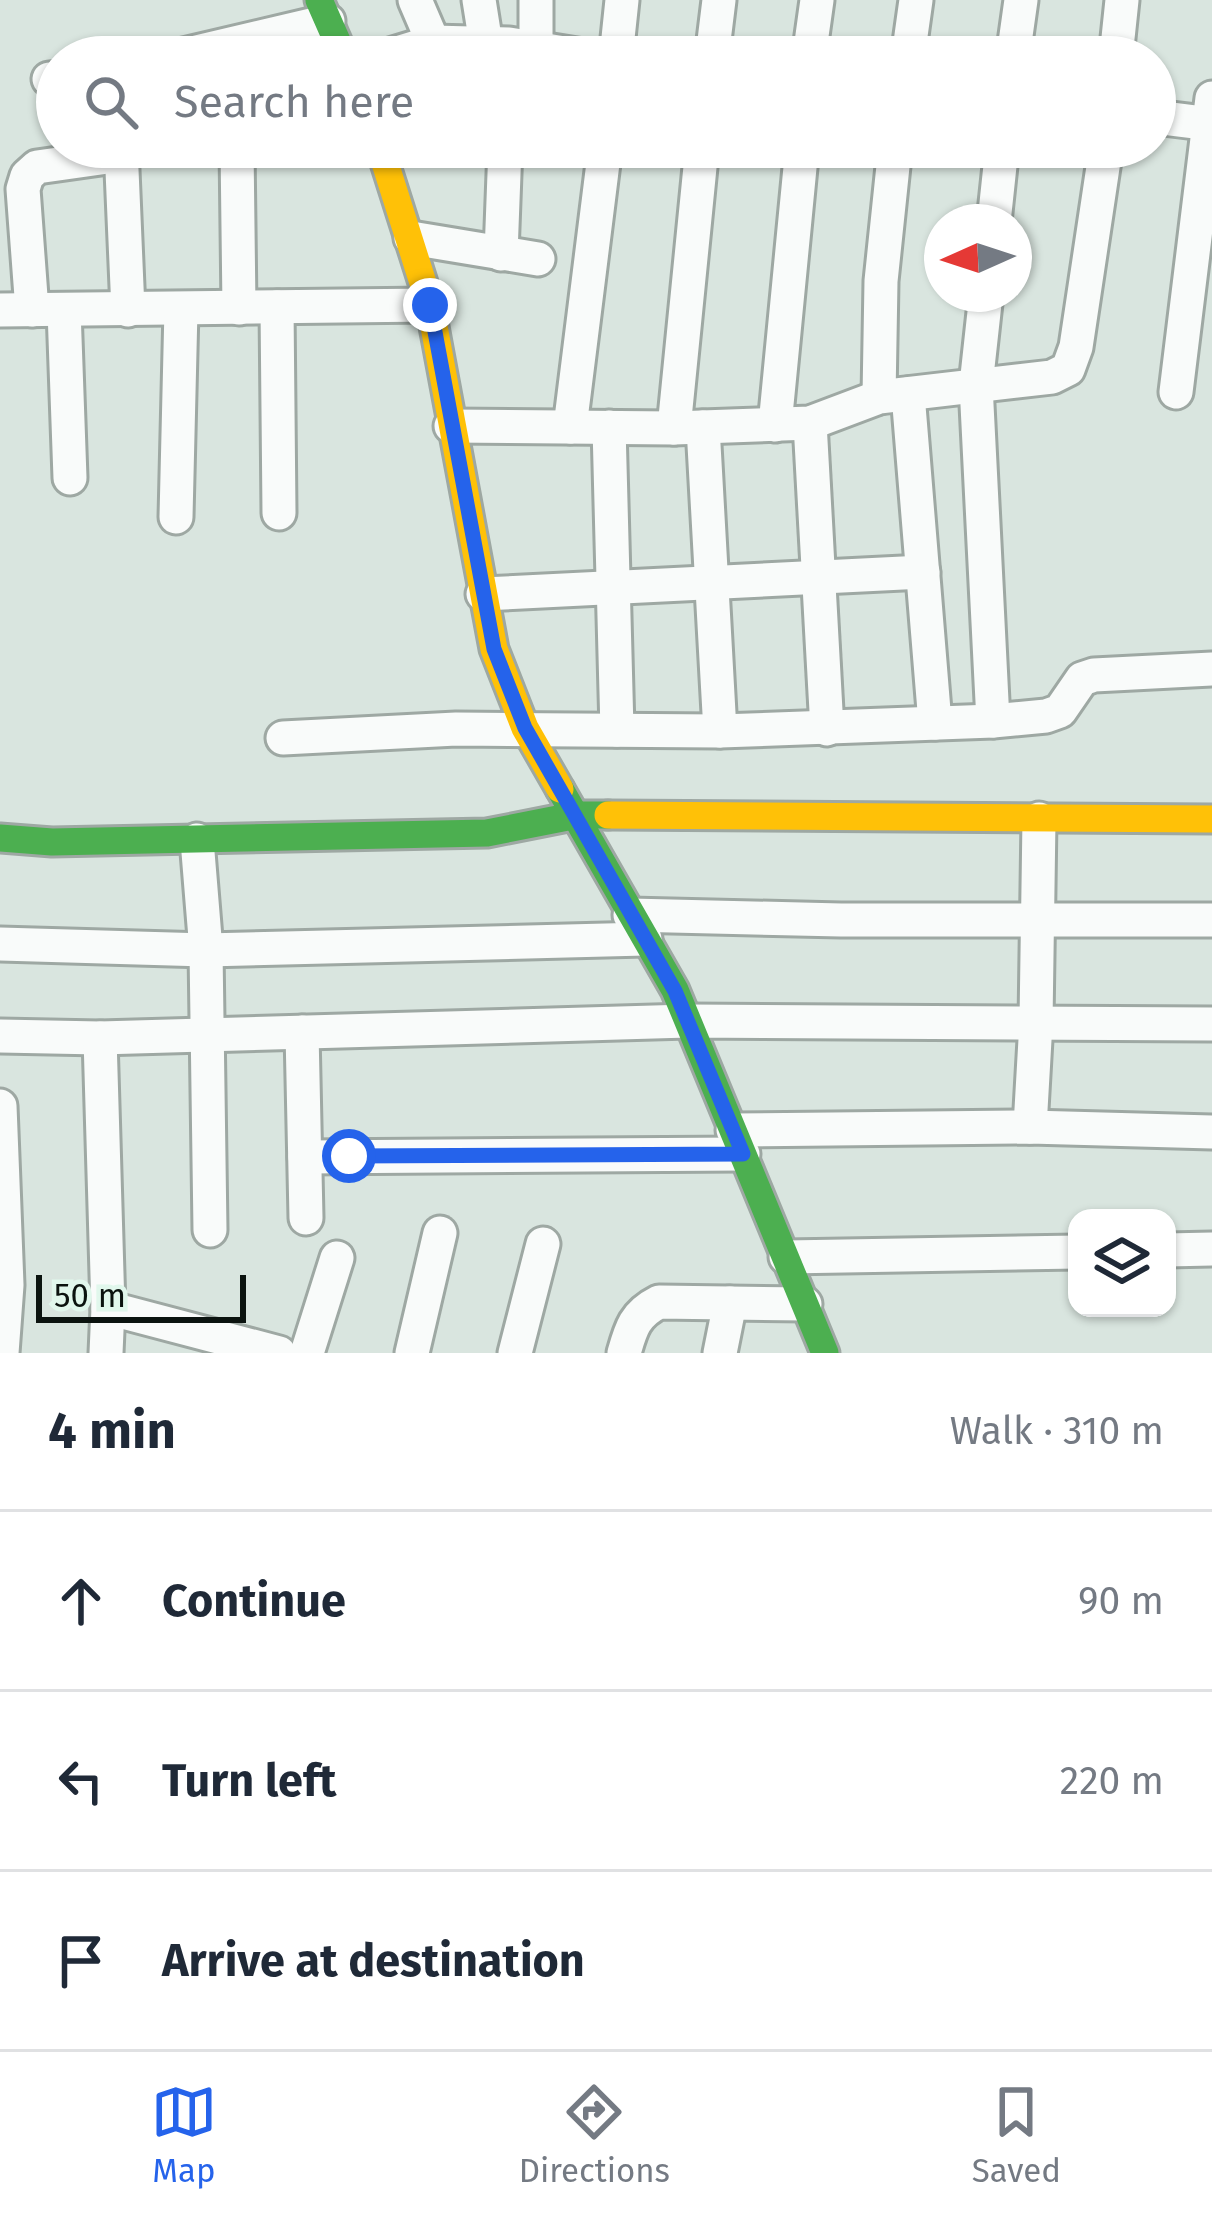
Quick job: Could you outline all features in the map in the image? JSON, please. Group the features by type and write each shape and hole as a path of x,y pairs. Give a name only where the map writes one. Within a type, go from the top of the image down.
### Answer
{"main road":[{"path":"387,168 430,305 494,649 525,728 578,815 688,1022 825,1353"},
{"path":"0,838 52,842 487,833 578,815 1212,819"}],"street":[{"path":"415,0 431,36"},
{"path":"479,0 502,36"},
{"path":"516,36 536,0"},
{"path":"618,36 622,0"},
{"path":"715,36 719,0"},
{"path":"812,36 817,0"},
{"path":"911,36 916,0"},
{"path":"1016,36 1021,0"},
{"path":"1118,36 1121,0"},
{"path":"242,36 324,10"},
{"path":"1176,116 1210,115 1201,255 1176,392"},
{"path":"36,168 23,189 32,310 70,478"},
{"path":"122,168 128,310"},
{"path":"237,168 239,308"},
{"path":"501,254 505,168"},
{"path":"570,427 602,168"},
{"path":"701,168 688,428 713,582 720,731"},
{"path":"776,425 800,168"},
{"path":"893,168 881,281 923,572 935,723"},
{"path":"996,204 1000,168"},
{"path":"451,426 688,428 810,423 894,396 1052,377 1069,369 1076,347 1103,168"},
{"path":"411,238 538,260"},
{"path":"32,310 430,305"},
{"path":"277,308 279,513"},
{"path":"176,517 181,309"},
{"path":"984,312 976,385 993,721"},
{"path":"810,423 827,729"},
{"path":"609,427 617,730"},
{"path":"483,594 923,572"},
{"path":"283,738 525,728 720,731 993,721 1060,711 1082,679 1094,675 1212,669"},
{"path":"1030,1127 1039,819"},
{"path":"197,840 206,950 210,1230"},
{"path":"0,944 206,950 841,920 1212,920"},
{"path":"0,1036 100,1038 688,1022 1212,1024"},
{"path":"302,1032 306,1218"},
{"path":"100,1038 106,1353"},
{"path":"0,1106 7,1285 2,1353"},
{"path":"305,1156 1030,1127 1212,1132"},
{"path":"412,1353 440,1233"},
{"path":"515,1353 544,1244"},
{"path":"1176,1250 1212,1249"},
{"path":"786,1257 1068,1252"},
{"path":"308,1353 337,1258"},
{"path":"624,1353 633,1322 658,1301 805,1304"},
{"path":"720,1353 730,1303"},
{"path":"108,1308 279,1353"}],"traffic: fast":[{"path":"319,0 335,36"},
{"path":"560,789 675,990 825,1353"},
{"path":"0,838 52,842 487,833 578,815 608,815"}],"traffic: slow":[{"path":"387,168 430,305 494,649 525,728 560,789"},
{"path":"608,815 1212,819"}],"route":[{"path":"349,1156 743,1154 675,991 525,728 494,649 430,305"}]}
